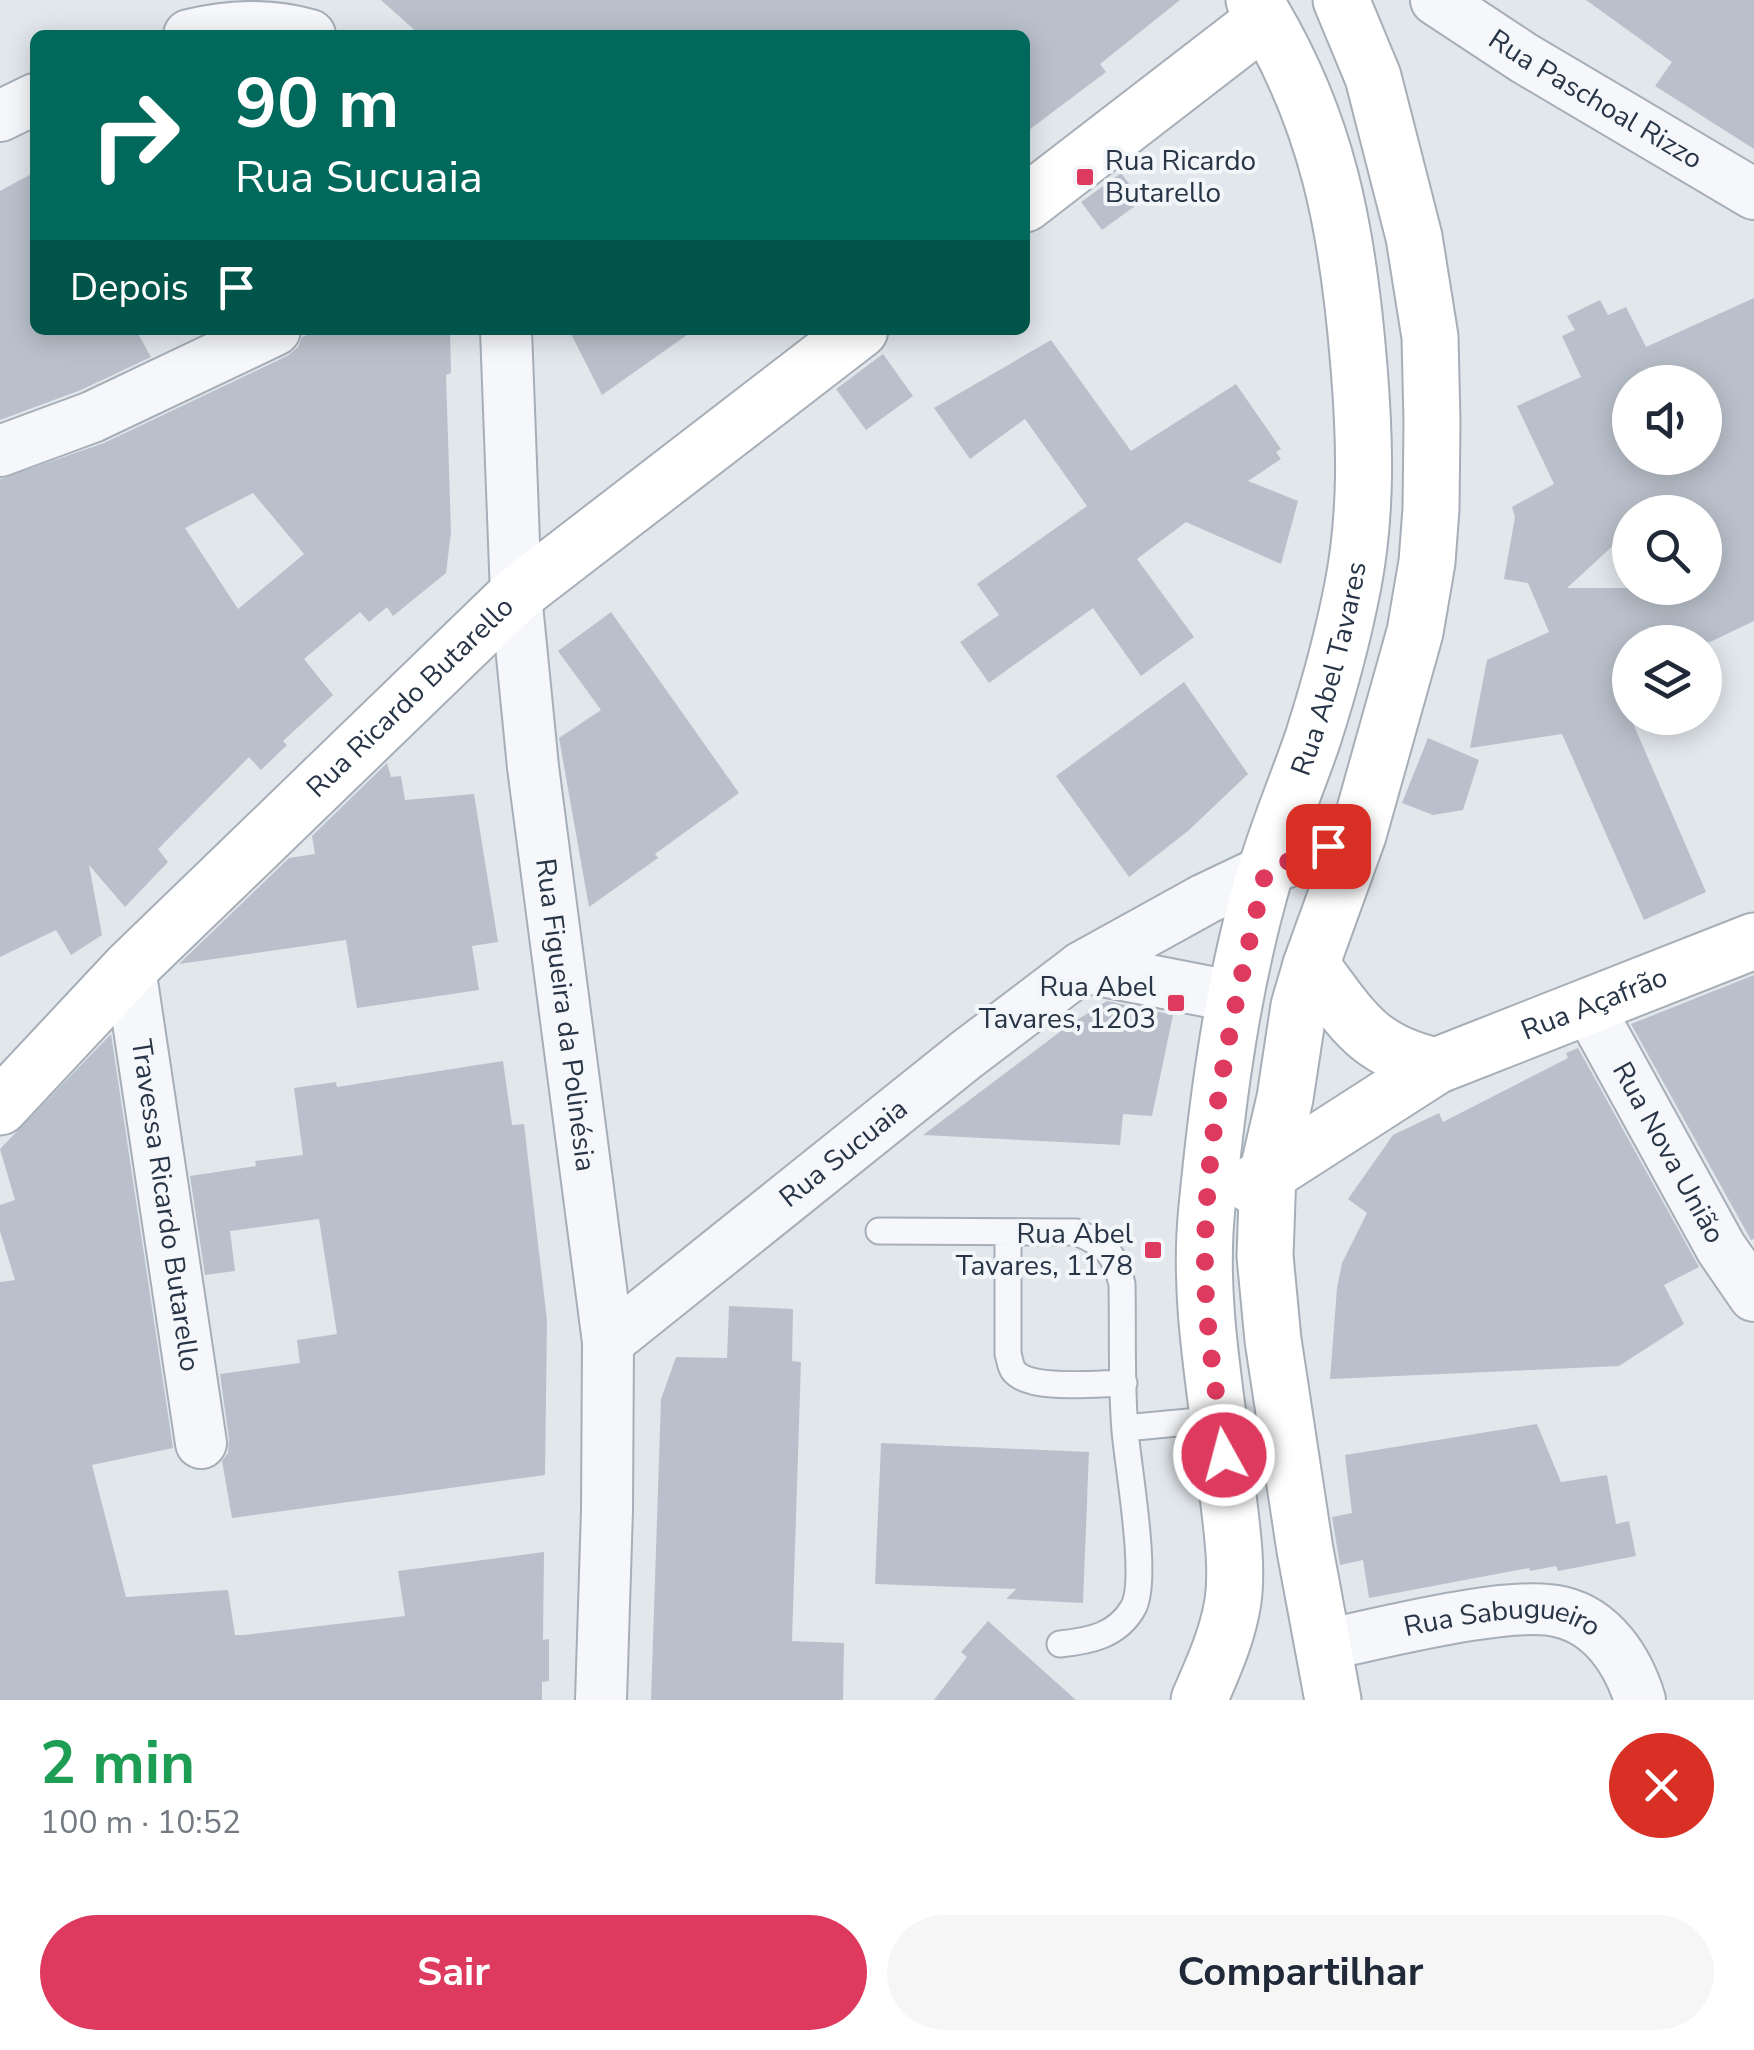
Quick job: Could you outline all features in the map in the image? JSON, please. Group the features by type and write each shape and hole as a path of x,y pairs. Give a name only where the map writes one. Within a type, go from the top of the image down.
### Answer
{"street":[{"path":"1333,1700 1273,1340 1265,1256 1268,1171 1285,1098 1299,1006 1358,835 1415,632 1430,527 1432,422 1430,337 1414,237 1373,77 1341,0"},
{"name":"Rua Paschoal Rizzo","path":"1436,0 1540,68 1754,194"},
{"path":"1030,200 1260,9"},
{"name":"Rua Abel Tavares","path":"1199,1700 1219,1654 1234,1599 1232,1528 1206,1312 1206,1213 1223,1066 1266,870 1312,739 1344,628 1363,513 1365,441 1344,235 1330,169 1306,98 1260,9"},
{"path":"210,30 232,25 293,30"},
{"path":"0,116 30,101"},
{"path":"0,452 92,417 264,335"},
{"name":"Rua Figueira da Polinésia","path":"506,335 516,596 533,767 608,1342 601,1700"},
{"name":"Rua Ricardo Butarello","path":"0,1106 130,968 516,596 854,335"},
{"name":"Rua Sucuaia","path":"608,1342 1082,966 1145,929 1266,870 1358,835"},
{"name":"Rua Açafrão","path":"1206,1213 1268,1171 1370,1112 1436,1066 1754,941"},
{"path":"1311,965 1346,1012 1380,1047 1436,1066"},
{"path":"1082,966 1236,997"},
{"name":"Travessa Ricardo Butarello","path":"130,968 202,1444"},
{"name":"Rua Nova União","path":"1590,1008 1721,1248 1754,1296"},
{"name":"Rua Sabugueiro","path":"1324,1645 1477,1616 1559,1611 1587,1622 1614,1645 1640,1700"}],"lane":[{"path":"878,1231 1076,1232 1100,1242 1116,1262 1122,1284 1125,1428 1140,1575 1135,1606 1116,1629 1088,1641 1060,1644"},
{"path":"1008,1232 1008,1354 1014,1372 1029,1381 1051,1384 1124,1383"},
{"path":"1125,1428 1220,1419"}],"building":[{"path":"381,0 1180,0 1100,64 1106,72 1030,129 1030,30 414,30"},
{"path":"1586,0 1754,0 1754,149 1655,86 1672,62"},
{"path":"1121,173 1142,201 1102,230 1081,202"},
{"path":"30,175 30,335 139,335 151,357 81,390 0,420 0,191"},
{"path":"1754,298 1754,621 1722,636 1722,625 1612,625 1612,735 1638,735 1706,892 1644,920 1562,734 1470,748 1487,660 1549,632 1528,583 1504,579 1515,517 1512,507 1554,484 1517,406 1581,377 1562,336 1575,330 1567,316 1600,300 1608,315 1626,307 1646,347"},
{"path":"307,335 450,335 451,373 446,375 451,532 446,573 393,616 387,607 369,622 360,612 304,659 333,695 283,741 287,745 261,770 249,757 158,849 168,862 125,907 89,865 102,935 71,955 56,930 0,957 0,479 104,443 287,356","holes":["253,493 304,554 238,609 185,528"]},
{"path":"572,335 687,335 602,395"},
{"path":"1051,340 1131,451 1236,384 1281,449 1276,452 1281,459 1248,481 1298,501 1281,564 1186,522 1137,559 1194,637 1141,676 1093,608 989,683 960,642 999,615 977,584 1087,506 1025,419 970,459 934,408"},
{"path":"883,354 913,396 866,430 836,389"},
{"path":"611,612 739,793 589,907 559,738 601,710 558,651"},
{"path":"1184,682 1248,774 1188,831 1129,877 1056,776"},
{"path":"1428,738 1479,760 1463,810 1433,815 1402,803"},
{"path":"387,763 391,777 401,776 405,800 474,794 498,942 472,946 479,990 357,1008 346,940 179,964 289,858 315,854 312,836"},
{"path":"1754,975 1754,1239 1751,1240 1631,1024"},
{"path":"1107,1001 1173,1015 1152,1116 1123,1114 1120,1145 923,1135 1069,1025"},
{"path":"111,1034 173,1448 92,1465 126,1597 228,1590 235,1635 244,1635 405,1616 398,1571 544,1552 543,1640 549,1639 549,1681 542,1682 542,1700 0,1700 0,1282 15,1280 0,1231 0,1205 15,1200 0,1149"},
{"path":"1578,1048 1699,1267 1664,1285 1684,1324 1619,1366 1330,1379 1342,1263 1367,1213 1348,1199 1393,1135 1439,1113 1443,1122 1568,1058 1566,1053"},
{"path":"503,1061 512,1125 524,1124 547,1320 545,1475 232,1518 222,1461 228,1453 229,1439 220,1374 300,1363 297,1340 337,1334 319,1219 230,1231 235,1271 205,1275 190,1176 303,1155 294,1088 336,1082 337,1087"},
{"path":"729,1306 793,1309 792,1361 801,1362 792,1641 844,1643 843,1700 651,1700 661,1399 676,1357 727,1358"},
{"path":"1537,1424 1561,1482 1607,1475 1616,1524 1629,1521 1636,1556 1558,1571 1556,1566 1530,1571 1529,1568 1369,1598 1363,1560 1340,1565 1332,1517 1352,1513 1345,1455"},
{"path":"881,1443 1089,1452 1083,1603 1006,1599 1016,1589 875,1584"},
{"path":"988,1621 1076,1700 934,1700 967,1657 961,1652"}],"place":[{"name":"Rua Ricardo Butarello","path":"1085,177"},
{"name":"Rua Abel Tavares, 1203","path":"1176,1003"},
{"name":"Rua Abel Tavares, 1178","path":"1153,1250"}],"route":[{"path":"1224,1455 1206,1312 1205,1268 1206,1213 1223,1066 1266,870 1328,846"}]}
